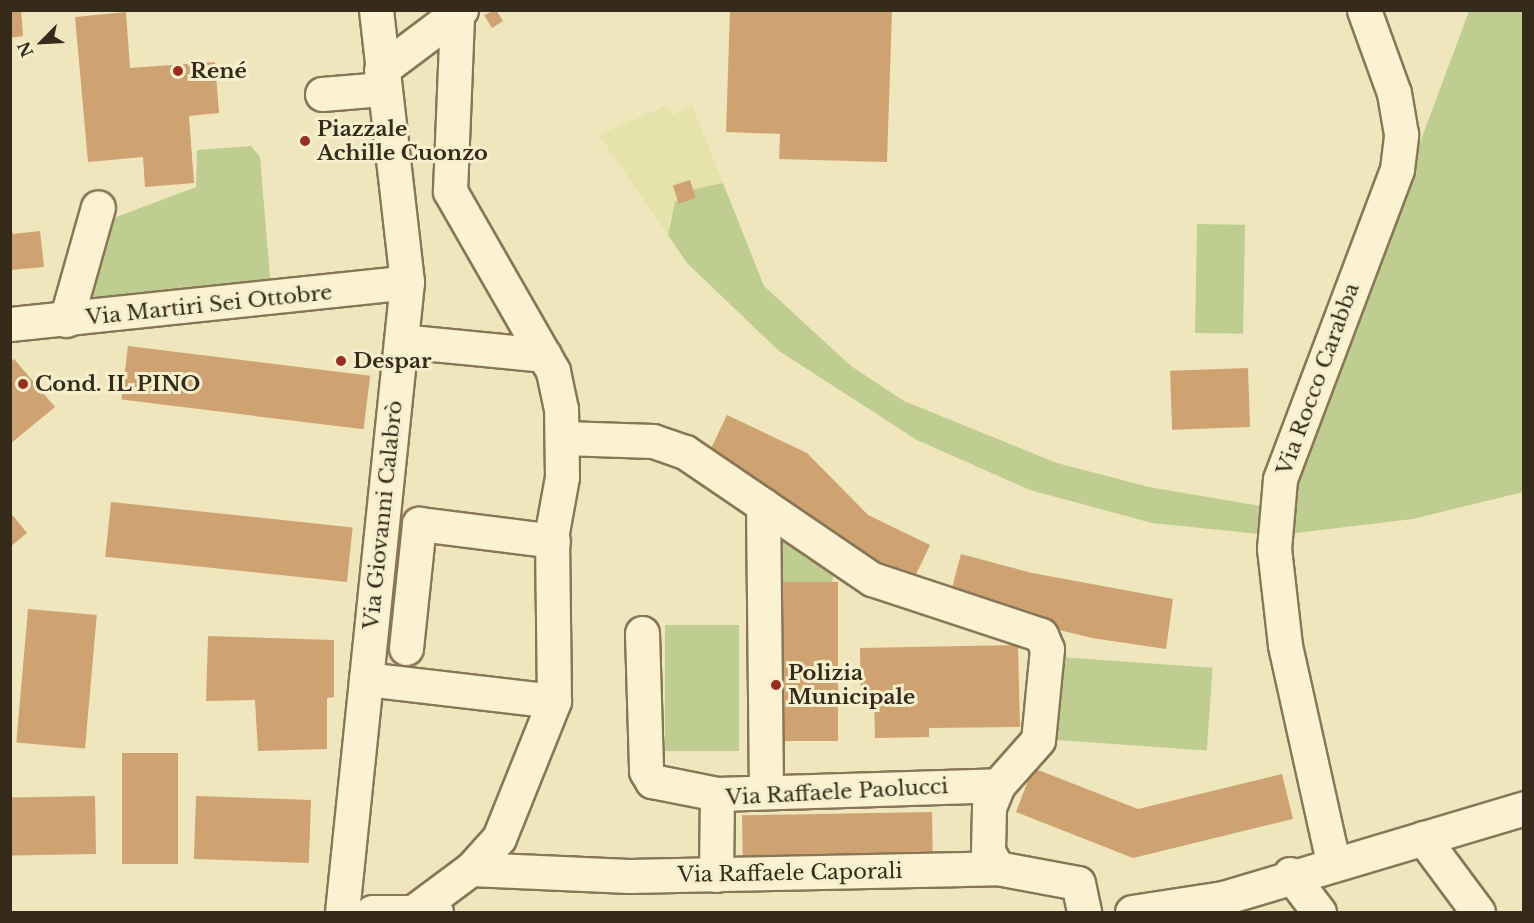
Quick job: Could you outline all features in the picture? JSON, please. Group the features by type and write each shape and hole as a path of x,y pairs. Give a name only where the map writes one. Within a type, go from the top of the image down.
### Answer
{"street":[{"name":"Via Giovanni Calabrò","path":"342,912 407,282 382,79 376,10"},
{"name":"Via Rocco Carabba","path":"1333,862 1285,645 1274,549 1280,480 1397,169 1401,134 1394,93 1364,10"},
{"path":"322,94 382,79 459,12"},
{"path":"413,912 471,869 499,838 554,701 553,541 563,438 553,371 450,192 459,12"},
{"path":"66,320 98,207"},
{"name":"Via Martiri Sei Ottobre","path":"10,324 66,320 407,282"},
{"path":"401,341 544,355"},
{"path":"563,438 653,441 685,452 872,579 1041,635 1047,649 1038,740 998,785 989,807 988,851 997,868"},
{"path":"763,505 766,792"},
{"path":"406,648 419,524 553,541"},
{"path":"642,633 646,771 652,781 717,794"},
{"path":"366,679 554,701"},
{"name":"Via Raffaele Paolucci","path":"716,875 717,794 998,785"},
{"path":"1132,912 1224,905 1290,874 1524,808"},
{"path":"1423,838 1478,912"},
{"name":"Via Raffaele Caporali","path":"471,869 716,875 997,868 1078,883 1084,912"},
{"path":"1290,874 1319,912"},
{"path":"372,912 450,912"}],"shaded area":[{"path":"667,105 672,115 692,106 723,183 690,190 670,216 668,235 599,135"}],"green space":[{"path":"1469,11 1523,11 1523,492 1413,519 1287,534 1301,462"},
{"path":"251,146 260,157 271,289 90,310 88,282 111,219 196,187 197,150"},
{"path":"723,183 764,286 851,366 904,401 1057,463 1149,487 1260,506 1259,534 1152,523 1030,490 917,440 779,351 687,263 668,235 675,202 690,190"},
{"path":"1197,224 1245,225 1243,334 1195,333"},
{"path":"784,539 835,571 831,585 814,600 766,576 772,546"},
{"path":"665,625 739,625 739,751 665,751"},
{"path":"1059,657 1213,668 1207,751 1053,740"}],"building":[{"path":"10,10 21,10 23,36 10,38"},
{"path":"496,10 503,21 492,28 484,15"},
{"path":"730,10 892,10 887,162 779,159 780,134 726,132"},
{"path":"126,12 130,68 215,62 219,113 189,116 194,183 145,187 143,157 88,162 75,17"},
{"path":"690,180 696,198 679,204 673,186"},
{"path":"10,226 13,234 40,231 44,267 10,270"},
{"path":"128,346 370,376 364,429 121,400"},
{"name":"Cond. IL PINO","path":"14,359 55,407 10,444 10,362"},
{"path":"1248,368 1250,427 1172,430 1170,371"},
{"path":"727,415 807,453 868,515 930,545 909,589 839,555 779,493 706,459"},
{"path":"111,502 353,527 347,582 105,557"},
{"path":"10,512 27,533 10,547"},
{"path":"961,554 1032,573 1173,599 1166,649 1092,638 948,603"},
{"path":"779,582 838,582 838,741 779,741"},
{"path":"28,609 97,615 85,749 16,742"},
{"path":"208,636 334,640 334,697 327,698 327,749 258,751 255,700 206,701"},
{"path":"1018,645 1020,727 929,728 929,737 875,738 874,696 861,696 860,648"},
{"path":"122,753 178,753 178,864 122,864"},
{"path":"1033,768 1138,809 1282,774 1293,819 1133,858 1016,812"},
{"path":"95,796 96,854 11,855 10,797"},
{"path":"196,796 311,800 309,863 194,859"},
{"path":"932,812 933,861 743,864 742,815"}],"place":[{"name":"René","path":"178,71"},
{"name":"Piazzale Achille Cuonzo","path":"305,141"},
{"name":"Despar","path":"341,361"},
{"name":"Cond. IL PINO","path":"23,384"},
{"name":"Polizia Municipale","path":"776,685"}]}
